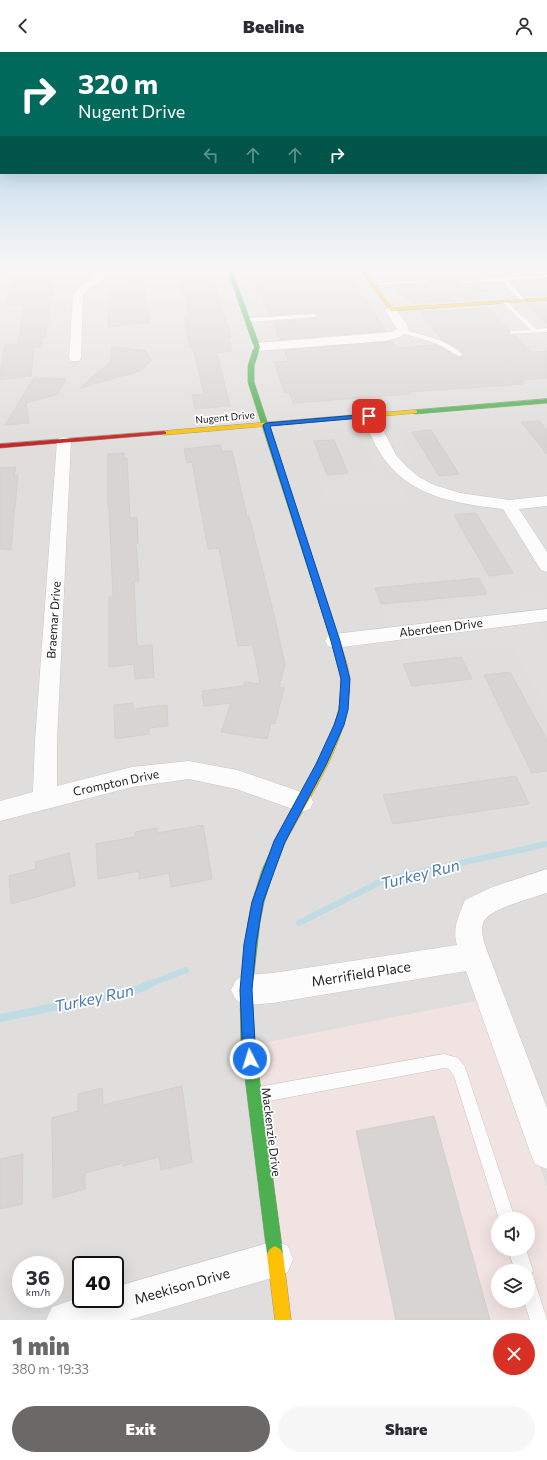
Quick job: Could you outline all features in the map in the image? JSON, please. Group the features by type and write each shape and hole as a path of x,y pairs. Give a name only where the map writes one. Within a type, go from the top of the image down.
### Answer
{"street":[{"path":"75,358 76,327"},
{"path":"251,327 257,346 385,337 403,330 402,327"},
{"name":"Mackenzie Drive","path":"257,346 257,353 250,368 250,376 335,641 345,679 343,710 339,725 280,841 258,902 250,944 246,990 248,1046 283,1320"},
{"name":"Nugent Drive","path":"0,446 547,401"},
{"path":"369,416 390,456 399,469 414,481 454,497 510,505 547,501"},
{"name":"Braemar Drive","path":"45,799 47,733 64,441"},
{"path":"510,505 547,566"},
{"name":"Aberdeen Drive","path":"335,641 547,615"},
{"name":"Crompton Drive","path":"0,811 132,777 189,770 237,780 301,802"},
{"path":"547,881 490,900 475,910 469,924 469,938 475,956 547,1152"},
{"name":"Merrifield Place","path":"246,990 273,988 475,956"},
{"name":"Meekison Drive","path":"65,1320 275,1259"}],"lane":[{"path":"531,327 535,331"},
{"path":"512,333 547,330"},
{"path":"401,331 452,347 460,355"},
{"path":"254,1096 444,1061 453,1063 460,1072 505,1212"},
{"path":"535,1307 539,1320"}],"shaded area":[{"path":"0,327 547,327 547,1188 481,1000 283,1320 0,1320"},
{"path":"400,436 410,456 416,461 380,467 374,462 362,439"},
{"path":"384,476 388,483 403,491 407,498 328,505 319,482"},
{"path":"541,597 547,607 547,624 538,626 547,641 547,707 509,640 404,652 388,614"},
{"path":"481,1000 547,1188 547,1320 283,1320 248,1046"}],"building":[{"path":"21,327 47,327 46,337 43,337 41,347 34,347 31,376 0,380 0,371 5,345 18,344"},
{"path":"186,327 228,327 231,338 228,338 232,351 217,353 230,406 195,409 192,395 204,394 193,348 190,348"},
{"path":"275,327 383,327 386,331 280,340"},
{"path":"432,327 507,327 510,330 509,335 515,335 531,352 547,351 547,378 521,380 524,384 409,392 410,394 293,403 289,392 285,393 274,362 288,361 285,350 392,341 397,348 436,345 457,357 463,356 464,354 458,348 442,340"},
{"path":"111,346 145,351 152,360 140,371 80,388 111,361"},
{"path":"34,378 66,379 58,394 26,403 29,423 5,425"},
{"path":"539,421 547,430 547,454 521,422"},
{"path":"431,430 459,474 439,476 412,432"},
{"path":"334,440 348,473 327,475 314,441"},
{"path":"220,445 222,451 232,451 247,516 249,516 273,611 285,665 279,687 284,688 275,724 271,723 267,739 221,732 231,703 204,706 202,691 243,686 245,682 260,684 253,645 238,646 219,548 208,549 192,462 187,463 184,449"},
{"path":"124,453 124,458 127,458 130,518 137,517 138,543 136,544 139,581 134,582 137,646 152,645 154,677 135,679 134,664 109,667 109,597 113,597 108,508 108,454"},
{"path":"16,467 14,476 18,475 11,550 0,549 0,468"},
{"path":"476,513 513,573 489,576 454,515"},
{"path":"479,578 487,594 381,604 375,588"},
{"path":"461,657 472,679 412,686 403,664"},
{"path":"510,672 547,740 547,771 532,773 484,675"},
{"path":"133,703 133,709 167,705 168,726 149,728 149,734 115,739 114,705"},
{"path":"516,776 529,804 393,824 383,795"},
{"path":"203,825 212,879 171,887 169,873 139,879 139,871 98,879 96,844 135,837 135,832 157,828 157,833"},
{"path":"69,853 75,886 11,904 9,876 36,869 35,862"},
{"path":"182,1086 192,1162 161,1170 159,1157 123,1166 123,1163 85,1173 85,1189 53,1198 52,1118 78,1111 78,1094 102,1088 103,1105"},
{"path":"434,1116 490,1320 396,1320 356,1131"},
{"path":"23,1154 22,1204 0,1209 0,1159"}],"waterway":[{"name":"Turkey Run","path":"299,923 384,880 547,844"},
{"name":"Turkey Run","path":"147,985 186,970"},
{"name":"Turkey Run","path":"0,1018 136,990 150,984"}],"traffic: fast":[{"path":"250,327 257,347 251,366 251,382 335,640"},
{"path":"415,412 547,401"},
{"path":"275,1254 248,1046 246,990 254,922 258,902 268,870 280,842"}],"traffic: slow":[{"path":"164,433 415,412"},
{"path":"280,842 323,763 340,720 345,699 345,679 335,640"},
{"path":"275,1254 283,1320"}],"traffic: jam":[{"path":"0,446 164,433"}],"route":[{"path":"250,1059 248,1046 246,990 250,944 258,902 268,870 280,841 321,765 339,725 343,710 345,679 335,641 266,425 369,416"}]}
